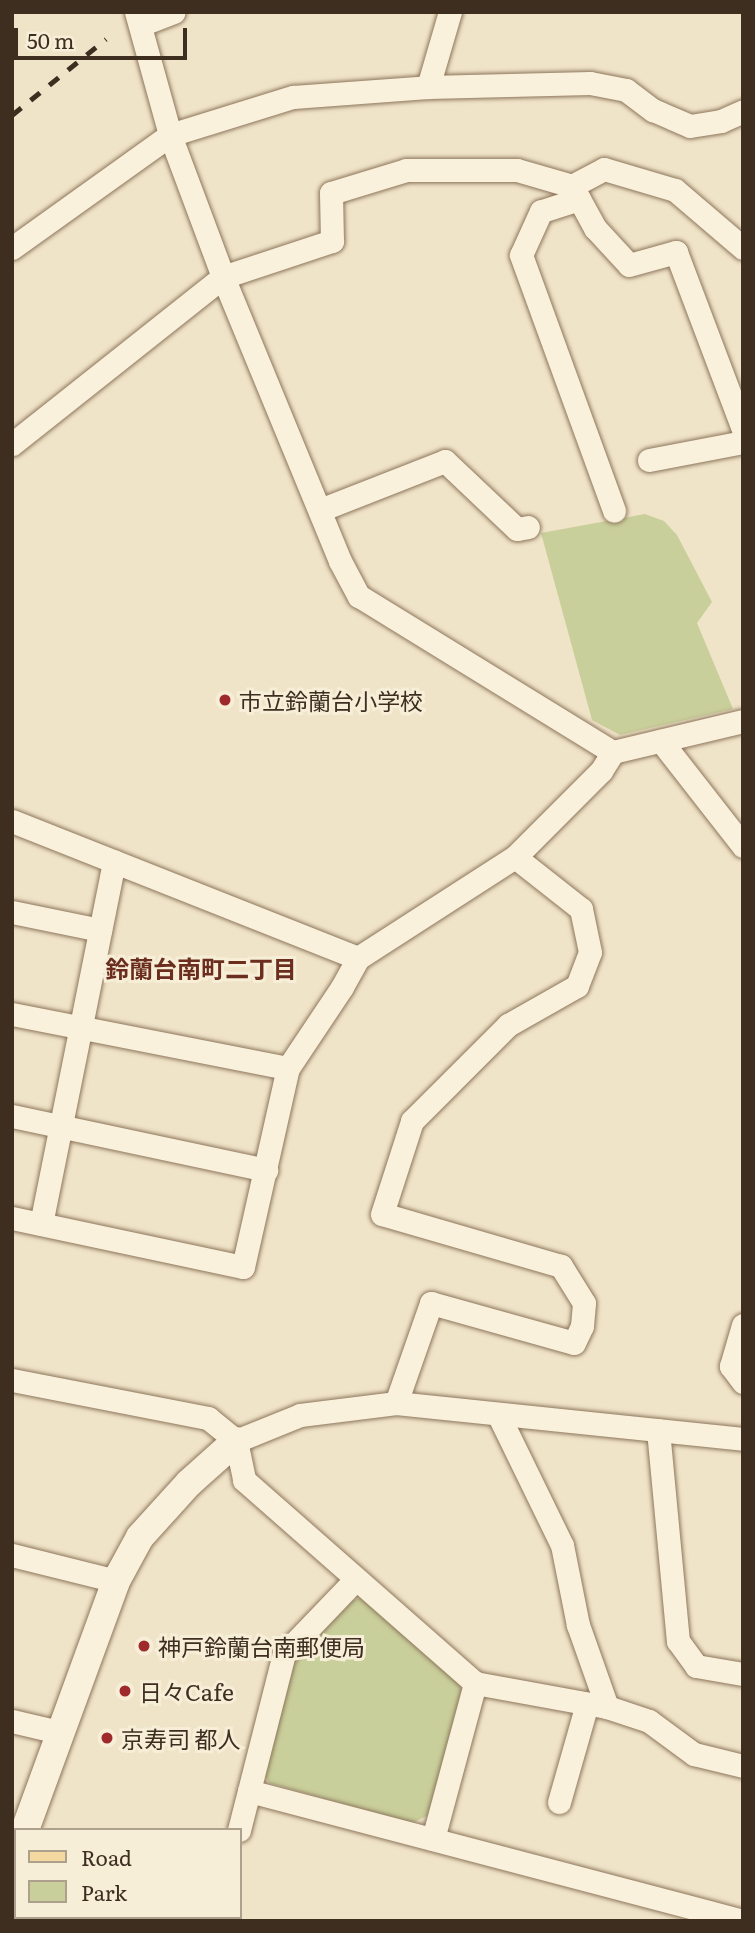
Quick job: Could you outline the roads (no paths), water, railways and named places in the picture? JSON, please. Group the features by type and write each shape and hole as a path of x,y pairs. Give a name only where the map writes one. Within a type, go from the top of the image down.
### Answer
{"street":[{"path":"174,12 138,18 170,135 223,277 340,561 359,596 613,752 743,721"},
{"path":"428,87 450,12"},
{"path":"12,248 170,135 293,97 428,87 590,83 626,90 653,110 690,127 722,121 743,111"},
{"path":"614,511 521,255 541,211 575,192 604,169 675,190 743,248"},
{"path":"12,444 223,277 332,242 331,192 406,170 517,170 575,192 594,228 629,265 676,252 743,429"},
{"path":"649,460 743,442"},
{"path":"320,510 445,461 517,529 528,527"},
{"path":"661,741 743,846"},
{"path":"12,1218 243,1267 288,1068 342,988 358,958 515,857 601,771 613,752"},
{"path":"12,821 358,958"},
{"path":"396,1403 431,1303 574,1343 582,1326 584,1303 561,1266 382,1214 412,1121 509,1026 577,986 590,952 581,909 515,857"},
{"path":"41,1224 114,861"},
{"path":"12,912 100,930"},
{"path":"12,1014 288,1068"},
{"path":"12,1116 266,1170"},
{"path":"743,1325 731,1366 743,1382"},
{"path":"12,1380 208,1418 236,1441 244,1480 475,1683 597,1705 649,1721 694,1755 743,1766"},
{"path":"26,1828 116,1581 140,1536 189,1483 236,1441 300,1415 396,1403 743,1439"},
{"path":"498,1414 562,1545 597,1705 559,1802"},
{"path":"658,1430 678,1640 696,1666 743,1674"},
{"path":"12,1555 116,1581"},
{"path":"239,1828 284,1654 356,1579"},
{"path":"433,1839 475,1683"},
{"path":"12,1720 59,1732"},
{"path":"248,1791 743,1921"}],"railway":[{"path":"12,115 106,39"}],"place":[{"name":"市立鈴蘭台小学校","path":"225,700"},
{"name":"神戸鈴蘭台南郵便局","path":"144,1646"},
{"name":"日々Cafe","path":"125,1691"},
{"name":"京寿司 都人","path":"107,1738"}],"district":[{"name":"鈴蘭台南町二丁目","path":"201,968"}]}
